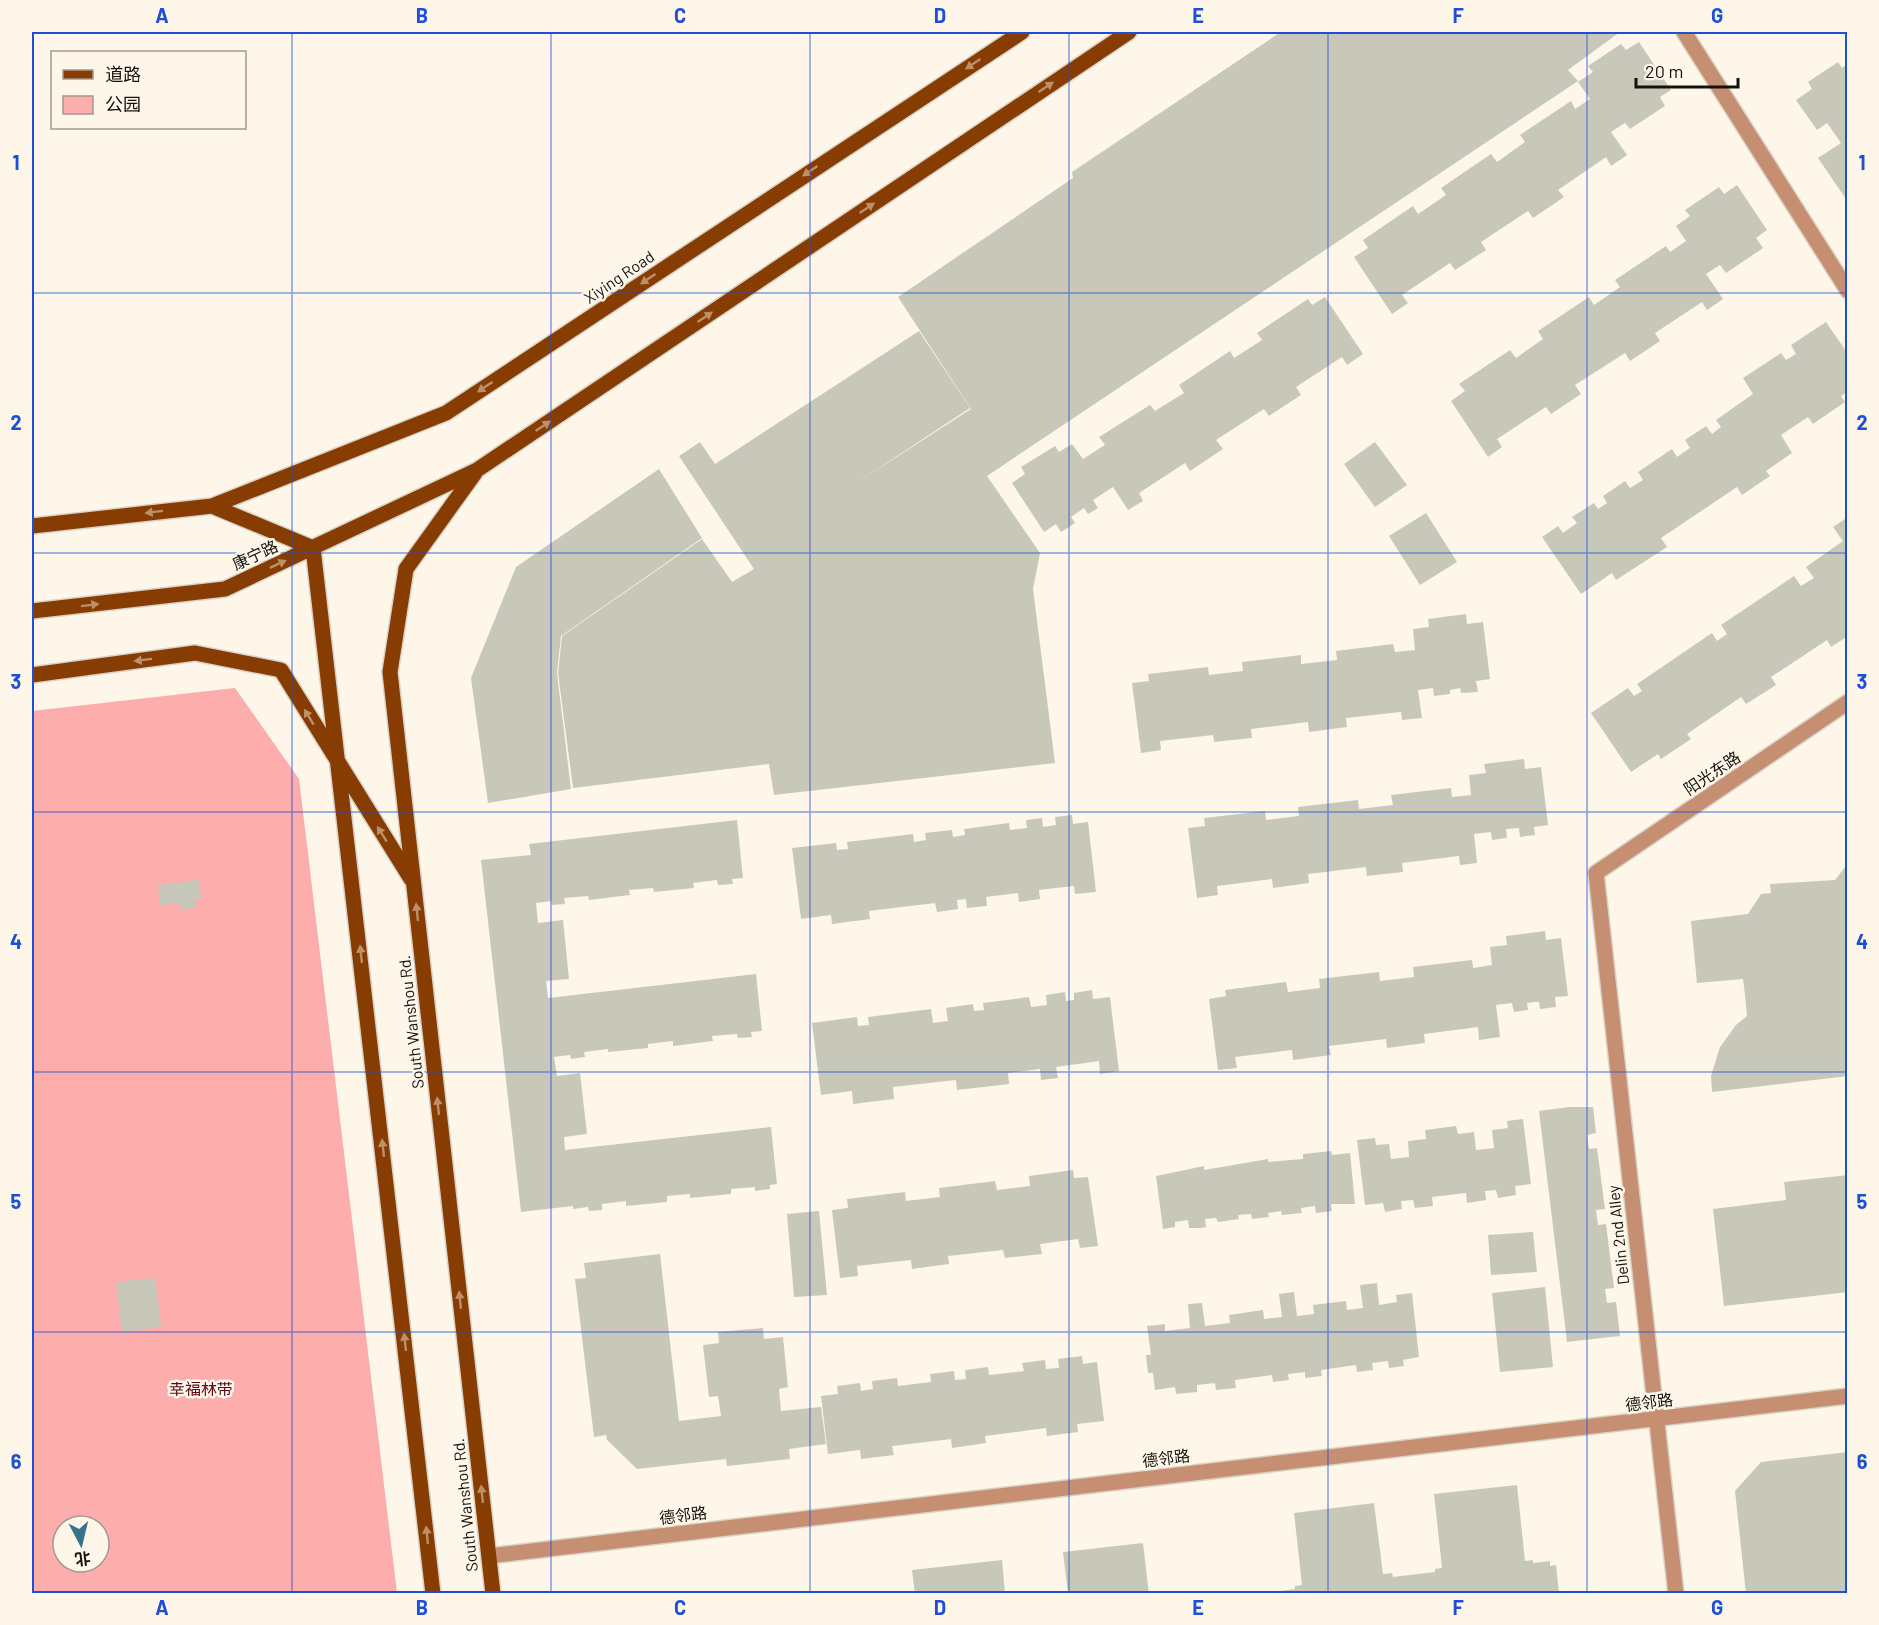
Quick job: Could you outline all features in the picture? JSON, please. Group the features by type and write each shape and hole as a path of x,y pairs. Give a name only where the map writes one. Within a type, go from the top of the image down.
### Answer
{"main road":[{"name":"Xiying Road","path":"212,506 446,413 1022,32"},
{"path":"477,470 1129,32"},
{"name":"康宁路","path":"32,611 225,589 477,470"},
{"name":"South Wanshou Rd.","path":"477,470 406,568 390,672 493,1593"},
{"path":"32,526 212,506 313,548 434,1593"},
{"path":"32,675 195,653 280,670 414,884"}],"street":[{"path":"1684,32 1848,291"},
{"name":"阳光东路","path":"1596,873 1848,702"},
{"name":"Delin 2nd Alley","path":"1596,873 1676,1593"},
{"name":"德邻路","path":"489,1556 1848,1396"}],"green space":[{"name":"幸福林带","path":"235,688 299,779 397,1593 32,1593 32,711"}],"building":[{"path":"1281,32 1620,32 1568,70 1578,81 987,476 1040,553 1033,589 1055,763 774,795 769,764 573,788 558,673 562,636 702,539 732,582 754,569 679,456 700,442 715,464 919,331 970,408 853,485 971,409 898,297 1073,178 1072,172"},
{"path":"1639,42 1671,90 1660,97 1665,106 1630,129 1625,123 1611,132 1627,155 1611,166 1606,157 1558,190 1564,197 1533,218 1528,211 1481,242 1486,250 1455,270 1450,263 1402,295 1408,303 1392,314 1354,257 1368,248 1363,240 1413,206 1418,214 1446,195 1441,188 1491,154 1497,162 1525,142 1520,135 1571,101 1575,109 1590,99 1578,82 1593,72 1588,66 1621,44 1626,50"},
{"path":"1838,62 1842,68 1848,64 1848,202 1818,158 1841,143 1827,123 1817,130 1796,100 1812,89 1808,82"},
{"path":"1737,185 1767,230 1756,238 1763,248 1726,273 1720,265 1706,274 1723,299 1707,310 1702,302 1655,333 1660,341 1630,361 1625,353 1575,385 1581,394 1551,414 1546,407 1497,439 1502,447 1488,457 1451,401 1465,391 1459,384 1510,350 1516,358 1543,339 1538,331 1589,297 1594,305 1620,287 1615,280 1666,246 1670,252 1686,241 1676,226 1690,216 1685,210 1719,187 1724,194"},
{"path":"1325,297 1363,354 1347,365 1342,357 1296,387 1301,395 1269,416 1264,409 1216,440 1223,449 1190,471 1185,463 1139,493 1143,501 1128,510 1113,487 1093,500 1098,508 1088,514 1084,508 1071,517 1075,523 1061,532 1056,524 1044,532 1012,483 1025,474 1021,467 1055,446 1059,452 1072,444 1083,459 1105,445 1099,437 1150,405 1155,411 1184,393 1179,385 1230,351 1234,358 1262,340 1257,333 1308,299 1312,305"},
{"path":"1826,322 1848,354 1848,391 1841,396 1845,402 1813,424 1808,417 1781,435 1792,453 1766,471 1770,476 1742,495 1737,487 1661,538 1667,547 1616,580 1612,573 1581,594 1542,537 1558,526 1563,533 1577,523 1572,517 1594,503 1598,509 1607,503 1603,496 1625,481 1630,488 1643,480 1638,472 1672,449 1677,457 1690,448 1685,440 1706,426 1712,434 1721,427 1716,420 1753,394 1743,378 1781,353 1786,360 1796,354 1791,345"},
{"path":"1375,442 1407,485 1375,507 1344,464"},
{"path":"659,469 702,538 561,636 557,673 571,789 488,803 471,678 516,567"},
{"path":"1426,513 1457,562 1420,585 1389,536"},
{"path":"1848,517 1848,636 1831,647 1827,640 1771,677 1776,685 1746,704 1741,697 1687,734 1691,739 1661,759 1658,754 1631,772 1591,713 1628,688 1634,696 1642,691 1637,684 1712,633 1717,641 1727,634 1721,625 1794,576 1801,586 1814,578 1806,567 1843,541 1833,527"},
{"path":"1466,614 1467,624 1483,622 1490,679 1476,681 1478,692 1461,693 1460,688 1450,690 1450,694 1434,696 1433,688 1418,690 1422,718 1402,720 1401,712 1346,718 1347,727 1309,732 1308,722 1251,729 1252,738 1214,742 1213,735 1160,741 1161,750 1141,753 1132,683 1149,681 1148,674 1208,667 1209,675 1243,671 1242,662 1301,655 1301,664 1337,660 1336,651 1393,644 1395,652 1415,650 1413,629 1429,627 1428,619"},
{"path":"1524,759 1525,769 1541,767 1548,825 1534,827 1535,835 1520,837 1519,828 1506,829 1507,838 1492,840 1491,832 1474,834 1477,863 1460,865 1459,856 1402,863 1403,872 1367,876 1366,867 1308,874 1309,883 1273,888 1272,879 1217,886 1218,895 1197,898 1188,828 1205,826 1204,818 1265,811 1266,820 1299,816 1298,807 1358,800 1359,809 1393,805 1391,795 1451,788 1452,797 1471,795 1469,775 1486,773 1484,764"},
{"path":"1072,815 1073,824 1088,822 1096,892 1075,894 1074,886 1039,890 1040,899 1019,902 1018,893 986,897 987,906 967,908 966,899 957,900 958,909 937,912 935,903 869,911 870,919 832,924 831,915 801,919 792,848 836,843 837,850 848,849 847,842 913,834 914,842 926,840 925,833 952,830 953,837 965,835 964,829 1009,823 1010,830 1027,828 1026,820 1042,818 1043,827 1056,825 1055,817"},
{"path":"737,820 743,878 732,879 733,884 718,885 717,880 693,883 694,888 654,892 653,888 629,890 630,895 589,900 588,896 564,898 565,904 552,905 551,901 536,903 538,923 563,920 569,979 546,981 548,998 756,974 762,1031 751,1032 752,1037 738,1038 737,1034 712,1036 713,1041 673,1046 673,1041 648,1044 648,1048 584,1052 585,1057 571,1059 570,1055 554,1057 557,1076 580,1073 587,1134 564,1137 565,1150 771,1127 777,1184 770,1185 770,1189 755,1191 755,1187 731,1189 731,1194 690,1198 690,1194 667,1196 667,1202 626,1206 626,1201 602,1204 602,1210 589,1211 588,1207 573,1209 573,1206 521,1212 481,860 531,855 529,844"},
{"path":"1848,863 1848,1076 1712,1092 1711,1076 1720,1047 1736,1025 1747,1016 1745,995 1743,979 1697,983 1691,921 1748,914 1761,894 1771,893 1770,884 1835,880"},
{"path":"199,880 201,899 195,900 196,908 181,910 180,903 160,905 158,885"},
{"path":"1545,931 1546,940 1561,938 1568,996 1555,997 1556,1007 1540,1009 1539,1002 1527,1003 1528,1010 1514,1012 1512,1003 1496,1005 1500,1037 1479,1040 1478,1027 1424,1034 1425,1043 1387,1048 1386,1039 1329,1046 1331,1055 1293,1060 1292,1050 1235,1057 1237,1068 1218,1070 1209,999 1226,996 1225,990 1286,982 1288,992 1320,988 1319,979 1379,972 1380,981 1414,977 1413,967 1472,960 1473,968 1492,965 1490,947 1507,945 1506,936"},
{"path":"1092,990 1093,999 1110,997 1119,1071 1100,1074 1099,1061 1056,1067 1058,1078 1041,1080 1040,1069 1008,1073 1009,1084 957,1090 956,1080 893,1087 894,1099 853,1104 852,1091 821,1095 812,1023 857,1017 858,1026 869,1025 868,1017 931,1009 933,1023 948,1021 946,1008 973,1004 974,1011 984,1010 983,1003 1029,997 1031,1007 1047,1005 1046,995 1065,992 1066,1001 1074,1000 1074,993"},
{"path":"1593,1107 1596,1133 1587,1135 1589,1149 1597,1148 1605,1209 1596,1210 1598,1225 1606,1224 1614,1288 1605,1289 1607,1303 1616,1302 1620,1336 1567,1342 1539,1111"},
{"path":"1523,1119 1531,1184 1515,1186 1516,1195 1498,1198 1496,1190 1485,1191 1486,1200 1467,1203 1466,1193 1432,1197 1433,1206 1415,1208 1413,1200 1401,1201 1402,1209 1385,1212 1383,1203 1365,1205 1357,1140 1375,1138 1376,1145 1389,1144 1391,1159 1409,1157 1408,1141 1426,1139 1425,1130 1456,1126 1458,1134 1474,1132 1476,1150 1494,1148 1492,1130 1508,1128 1507,1121"},
{"path":"1331,1151 1332,1155 1350,1153 1355,1204 1331,1204 1332,1211 1316,1213 1315,1206 1301,1208 1302,1213 1282,1215 1281,1211 1268,1213 1269,1217 1252,1219 1251,1214 1238,1215 1239,1219 1218,1222 1216,1218 1205,1219 1206,1227 1201,1228 1189,1228 1188,1220 1175,1222 1175,1227 1163,1229 1156,1176 1204,1166 1204,1170 1268,1159 1268,1162 1303,1159 1303,1154"},
{"path":"1073,1170 1074,1178 1088,1177 1098,1246 1080,1248 1078,1239 1040,1244 1042,1254 1005,1258 1003,1250 948,1256 949,1264 912,1269 911,1260 857,1266 858,1276 840,1278 832,1210 848,1208 847,1199 905,1192 906,1201 940,1197 939,1188 995,1181 997,1190 1030,1186 1029,1176"},
{"path":"1848,1175 1848,1292 1724,1306 1713,1209 1786,1200 1784,1182"},
{"path":"819,1211 827,1295 794,1297 787,1214"},
{"path":"1533,1232 1537,1272 1491,1275 1488,1235"},
{"path":"660,1254 679,1421 721,1416 718,1396 709,1397 703,1345 719,1343 718,1332 763,1328 764,1339 783,1337 788,1387 779,1389 781,1411 821,1407 826,1444 789,1449 790,1459 727,1466 726,1459 637,1469 607,1440 606,1435 594,1437 575,1279 586,1278 584,1263"},
{"path":"155,1278 161,1327 122,1332 116,1282"},
{"path":"1377,1283 1379,1305 1397,1302 1396,1295 1412,1293 1419,1357 1403,1360 1404,1366 1389,1368 1388,1361 1372,1363 1373,1370 1357,1372 1356,1365 1321,1370 1322,1376 1305,1378 1305,1372 1288,1374 1289,1380 1273,1382 1272,1375 1235,1380 1236,1388 1216,1390 1215,1383 1197,1385 1197,1392 1176,1394 1175,1387 1155,1390 1153,1373 1148,1373 1146,1355 1151,1355 1147,1326 1165,1324 1165,1331 1190,1328 1188,1304 1202,1303 1205,1326 1230,1323 1229,1315 1263,1310 1264,1319 1282,1317 1279,1294 1294,1292 1297,1316 1314,1314 1313,1305 1346,1301 1347,1310 1363,1308 1360,1285"},
{"path":"1545,1287 1553,1367 1500,1372 1492,1293"},
{"path":"1082,1356 1083,1364 1097,1362 1104,1421 1077,1424 1078,1432 1047,1436 1046,1428 985,1436 986,1443 952,1448 951,1439 892,1446 894,1455 861,1459 860,1450 828,1454 821,1396 838,1394 837,1386 860,1383 861,1391 873,1389 872,1381 897,1378 898,1386 931,1382 930,1374 954,1371 955,1380 966,1379 965,1370 988,1367 989,1375 1024,1371 1022,1363 1045,1360 1046,1369 1059,1368 1058,1359"},
{"path":"1848,1452 1848,1594 1746,1594 1735,1491 1761,1462"},
{"path":"1517,1485 1525,1561 1533,1560 1533,1563 1550,1561 1550,1566 1556,1565 1559,1594 1280,1594 1280,1591 1295,1589 1295,1586 1302,1585 1294,1513 1374,1503 1383,1574 1392,1573 1393,1577 1435,1572 1435,1569 1442,1568 1434,1494"},
{"path":"1143,1543 1149,1594 1068,1594 1063,1552"},
{"path":"1002,1560 1005,1594 915,1594 912,1570"}]}
